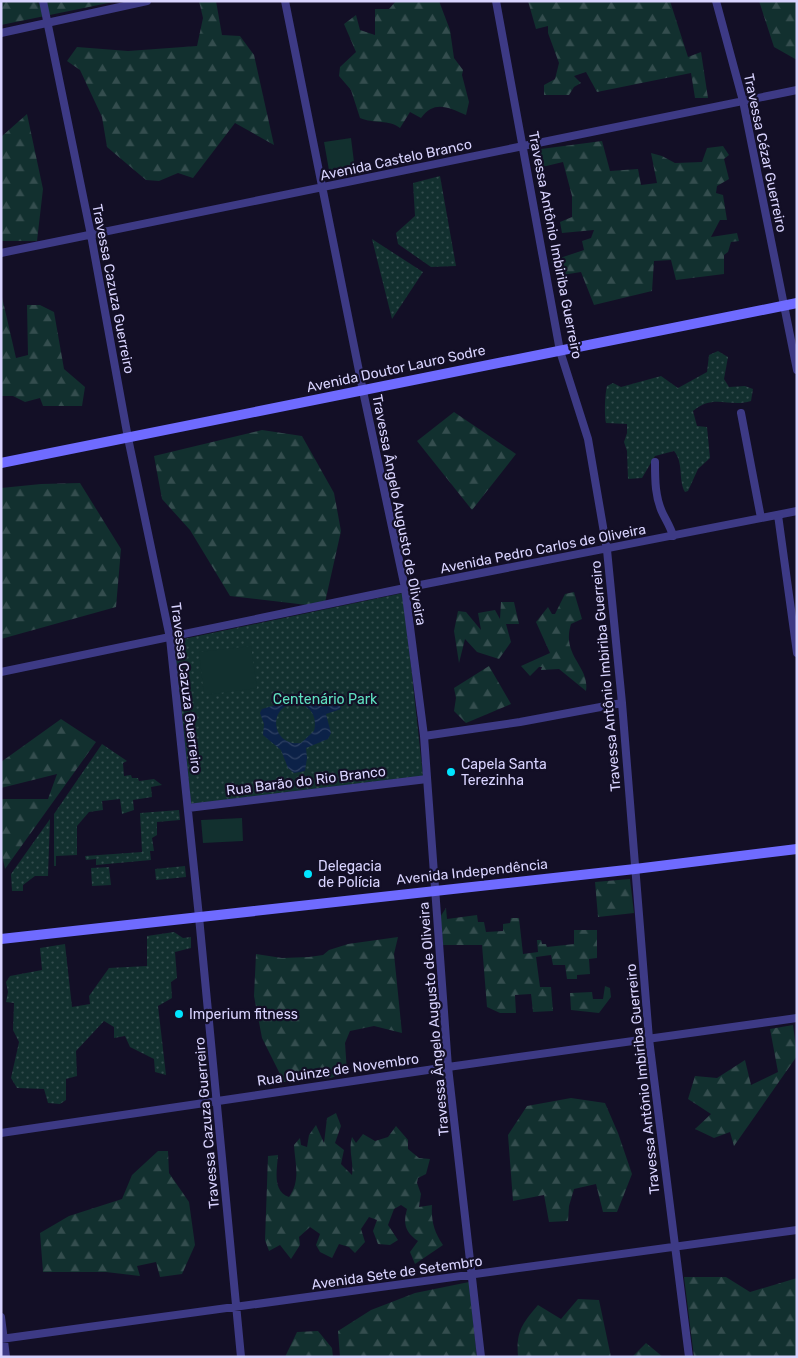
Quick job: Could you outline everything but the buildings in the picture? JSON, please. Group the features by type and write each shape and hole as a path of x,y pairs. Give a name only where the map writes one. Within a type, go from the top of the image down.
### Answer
{"street":[{"name":"Travessa Cazuza Guerreiro","path":"43,1 91,235 128,438 170,638 241,1357"},
{"path":"1,33 147,1"},
{"name":"Travessa Ângelo Augusto de Oliveira","path":"286,1 363,391 405,588 424,736 448,1067 481,1357"},
{"name":"Travessa Antônio Imbiriba Guerreiro","path":"496,1 524,145 560,351 588,439 607,550 622,703 649,1039 689,1357"},
{"name":"Travessa Cézar Guerreiro","path":"716,1 743,101 797,370"},
{"name":"Avenida Castelo Branco","path":"1,253 797,90"},
{"name":"Avenida Doutor Lauro Sodre","path":"1,463 363,391 472,366 560,351 797,303"},
{"path":"741,413 761,518"},
{"path":"655,462 656,492 662,514 669,523 673,536"},
{"name":"Avenida Pedro Carlos de Oliveira","path":"1,672 405,588 607,550 797,511"},
{"path":"778,515 793,598 797,653"},
{"path":"424,736 520,722 622,703"},
{"name":"Rua Barão do Rio Branco","path":"188,808 427,779"},
{"name":"Avenida Independência","path":"1,938 635,869 797,849"},
{"name":"Rua Quinze de Novembro","path":"1,1133 797,1018"},
{"name":"Avenida Sete de Setembro","path":"2,1339 797,1230"},
{"path":"1,1317 2,1339 6,1357"}],"green space":[{"path":"1,1 37,1 39,9 38,1 118,1 1,25"},
{"path":"199,1 216,1 222,35 240,36 254,55 274,145 235,123 193,178 178,173 159,181 146,180 107,147 102,117 80,70 67,61 77,47 128,51 197,46 203,18"},
{"path":"396,1 439,1 450,30 454,58 463,70 462,75 469,102 466,115 442,107 431,109 421,118 410,112 400,128 391,123 360,118 351,90 339,76 340,67 356,52 344,24 356,15 360,30 375,35 375,9 389,9"},
{"path":"528,1 670,1 688,57 701,52 708,98 695,98 691,73 597,92 586,72 574,76 581,83 574,87 569,95 544,95 544,85 555,79 559,63 548,33 548,26 536,29"},
{"path":"759,1 797,1 797,60 774,47"},
{"path":"27,114 43,189 37,241 1,241 1,137"},
{"path":"351,138 355,170 330,176 324,142"},
{"path":"602,141 610,171 638,169 641,185 657,183 651,153 675,163 702,162 707,148 723,146 729,155 724,159 729,179 717,186 716,193 723,195 727,220 720,220 711,237 737,233 739,241 731,242 728,252 724,255 724,274 676,280 671,260 654,261 652,291 594,305 581,272 556,276 551,261 584,250 582,241 591,238 594,230 562,233 560,222 572,217 572,196 563,162 538,168 533,150"},
{"path":"440,176 456,266 431,267 398,244 396,233 415,216 413,183"},
{"path":"372,239 423,272 392,319"},
{"path":"2,297 16,358 28,355 27,305 40,305 54,312 64,369 85,387 82,406 43,406 40,398 25,402 13,396 1,396"},
{"path":"718,351 728,357 724,379 729,387 745,386 753,389 751,401 743,403 708,403 693,411 697,426 707,427 710,458 698,469 688,491 685,492 683,487 679,461 674,451 655,456 642,478 628,479 627,451 624,442 627,424 606,423 605,404 607,386 613,383 621,387 661,376 678,388 707,372 709,355"},
{"path":"454,412 516,454 472,510 417,441"},
{"path":"262,430 302,436 334,493 341,531 324,607 230,596 190,530 162,499 154,456"},
{"path":"80,483 121,549 116,607 1,639 1,488"},
{"path":"574,592 582,619 571,624 570,644 572,653 584,674 586,691 559,669 541,670 542,667 539,667 530,676 521,666 550,653 536,622 548,607 552,614 555,614 565,594"},
{"name":"Centenário Park","path":"403,593 423,776 191,804 174,641"},
{"path":"501,602 514,602 519,624 506,624 511,642 499,659 477,652 465,639 459,663 454,631 458,611 466,612 481,630 478,613 495,610 500,619"},
{"path":"251,646 257,688 204,695 199,652"},
{"path":"489,666 511,704 466,723 454,711 456,698 454,688"},
{"path":"61,719 96,742 5,869 1,851 1,799 48,799 57,774 1,788 1,762"},
{"path":"102,744 127,761 123,763 124,776 131,775 132,778 138,778 139,781 154,779 162,785 151,787 152,797 133,800 134,810 122,814 120,799 102,801 103,810 89,812 77,826 77,855 56,856 56,866 54,866 54,814"},
{"path":"179,810 180,820 157,822 157,835 152,838 154,851 150,851 151,860 96,865 96,859 86,860 85,856 142,852 140,813"},
{"path":"242,818 243,841 203,843 201,820"},
{"path":"50,819 48,876 35,876 23,885 23,891 12,891 11,874"},
{"path":"185,866 186,877 156,880 155,869"},
{"path":"109,867 111,885 92,886 91,868"},
{"path":"630,879 634,913 598,917 595,882"},
{"path":"446,908 447,919 477,915 478,922 484,922 486,932 503,931 503,924 510,923 511,918 519,918 523,954 538,952 537,940 541,940 542,944 546,944 547,947 574,944 574,930 597,930 597,958 589,959 590,974 577,975 577,979 567,979 565,965 553,965 551,955 536,957 540,987 551,987 553,1011 533,1012 531,994 515,995 516,1013 500,1013 487,1007 482,945 443,945 440,917"},
{"path":"174,932 183,938 191,937 191,948 175,952 177,978 171,982 172,998 158,1006 166,1075 155,1072 154,1059 130,1047 125,1036 114,1038 114,1027 104,1021 76,1051 77,1076 66,1079 66,1100 60,1104 48,1103 44,1089 17,1088 11,1078 19,1042 13,1030 14,1003 6,1002 8,992 6,982 10,976 42,970 40,948 65,944 72,1007 90,1004 89,996 109,968 147,966 147,936"},
{"path":"398,937 394,954 402,1033 374,1026 350,1031 345,1043 347,1072 331,1078 284,1082 262,1038 254,996 256,954 282,958 309,957 323,955 329,950 348,944"},
{"path":"605,986 610,988 611,997 599,1013 571,1010 570,993 592,992 593,999 603,999"},
{"path":"793,1025 797,1056 734,1146 730,1132 714,1138 695,1129 711,1114 688,1099 695,1076 717,1078 745,1060 751,1085 778,1072 770,1029"},
{"path":"571,1098 605,1103 632,1174 617,1212 603,1212 596,1184 574,1189 569,1206 568,1221 549,1222 544,1195 513,1201 508,1135 527,1106"},
{"path":"336,1113 341,1126 335,1143 344,1150 341,1164 352,1175 352,1137 356,1143 363,1134 375,1141 388,1137 396,1126 408,1140 408,1149 419,1158 430,1159 426,1174 418,1178 417,1183 421,1194 419,1207 432,1205 434,1226 437,1236 443,1245 415,1264 410,1252 418,1241 410,1234 406,1227 407,1209 401,1205 394,1209 388,1225 398,1240 390,1245 378,1244 373,1231 377,1220 369,1217 361,1229 365,1242 355,1253 349,1247 339,1244 332,1258 320,1252 316,1245 320,1234 310,1227 299,1237 300,1245 291,1259 280,1245 269,1251 265,1240 268,1156 278,1155 278,1185 280,1190 289,1197 293,1191 296,1178 294,1145 300,1138 301,1145 307,1147 309,1135 316,1125 324,1143 327,1118"},
{"path":"158,1151 168,1151 169,1173 189,1202 195,1245 182,1274 160,1277 156,1262 137,1266 140,1276 106,1272 43,1272 40,1233 69,1216 122,1199 132,1175"},
{"path":"684,1277 726,1277 750,1292 797,1278 797,1357 694,1357"},
{"path":"469,1282 477,1357 340,1357 338,1331 371,1310 415,1293"},
{"path":"578,1299 599,1300 611,1357 518,1357 518,1341 521,1328 538,1305 561,1319"},
{"path":"318,1331 332,1348 333,1357 285,1357 297,1332"},
{"path":"646,1343 663,1357 632,1357"}],"water":[{"path":"291,695 294,699 317,700 321,703 337,697 341,709 326,714 331,733 328,739 306,748 305,771 294,773 288,768 281,750 263,735 264,724 260,713 262,709 282,703","holes":["292,703 311,711 315,725 314,731 301,743 292,743 285,740 279,734 276,720 284,707"]}],"place":[{"name":"Capela Santa Terezinha","path":"451,772"},
{"name":"Delegacia de Polícia","path":"308,874"},
{"name":"Imperium fitness","path":"179,1014"}]}
